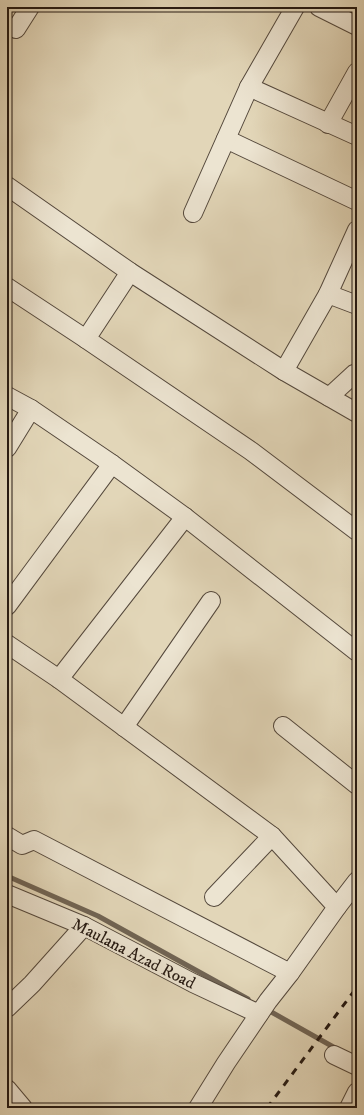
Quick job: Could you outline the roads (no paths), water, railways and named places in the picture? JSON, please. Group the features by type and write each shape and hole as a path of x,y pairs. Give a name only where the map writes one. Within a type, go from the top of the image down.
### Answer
{"street":[{"path":"16,29 30,7"},
{"path":"193,213 249,87 295,7"},
{"path":"319,7 357,26"},
{"path":"328,124 357,72"},
{"path":"249,87 357,136"},
{"path":"226,139 357,201"},
{"path":"7,186 130,272 284,371 357,413"},
{"path":"284,371 328,294 357,230"},
{"path":"86,339 130,272"},
{"path":"7,287 251,451 357,531"},
{"path":"328,294 357,305"},
{"path":"329,397 357,373"},
{"path":"7,396 31,409 112,464 185,517 357,652"},
{"path":"7,448 31,409"},
{"path":"7,606 112,464"},
{"path":"58,679 185,517"},
{"path":"124,727 212,600"},
{"path":"7,644 58,679 272,836 337,907"},
{"path":"283,726 357,785"},
{"path":"7,836 22,845 34,840 290,973"},
{"path":"214,897 272,836"},
{"path":"198,1108 263,1008 357,881"},
{"name":"Maulana Azad Road","path":"7,894 84,926 193,983 263,1008"},
{"path":"7,1008 32,984 84,926"},
{"path":"334,1055 357,1066"},
{"path":"7,1089 23,1108"},
{"path":"349,1108 357,1092"}],"waterway":[{"path":"7,876 98,916 248,999"},
{"path":"266,1009 337,1049"}],"railway":[{"path":"267,1108 357,987"}]}
